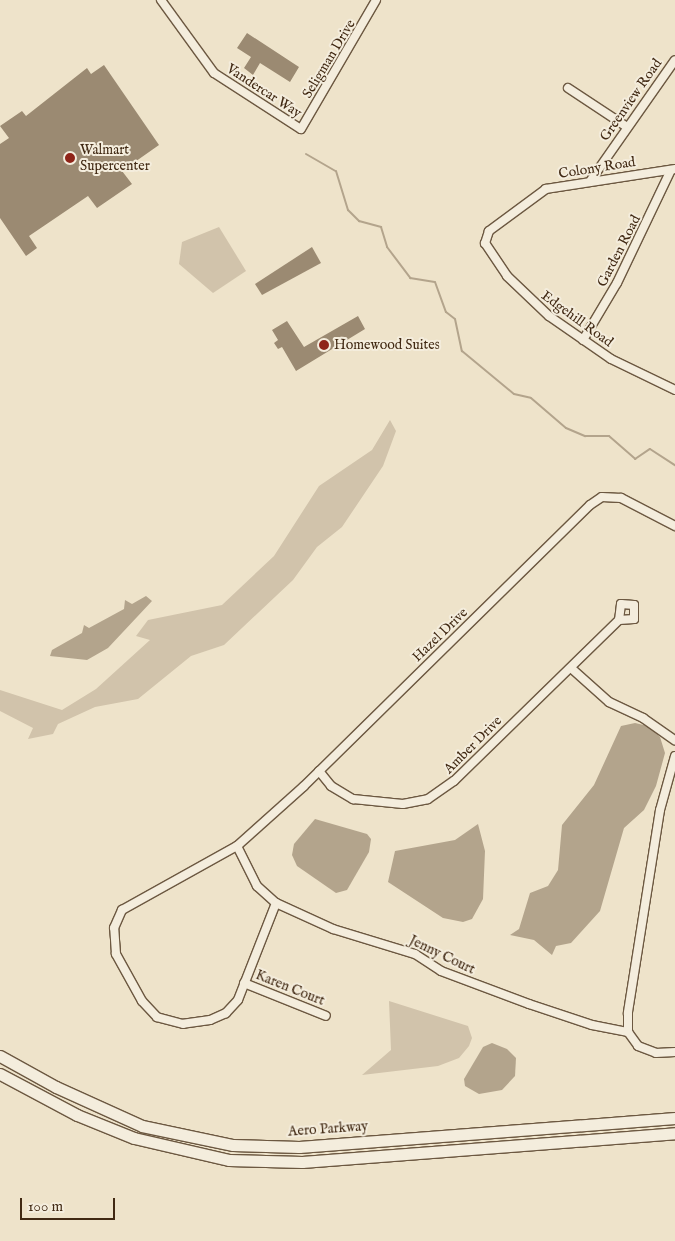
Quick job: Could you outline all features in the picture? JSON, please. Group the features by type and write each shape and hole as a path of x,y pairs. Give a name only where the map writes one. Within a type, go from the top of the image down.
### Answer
{"main road":[{"name":"Aero Parkway","path":"0,1056 70,1094 142,1126 233,1146 299,1147 675,1118"},
{"path":"0,1074 77,1115 126,1134 163,1147 229,1160 302,1162 675,1133"}],"street":[{"name":"Vandercar Way","path":"161,0 214,74 301,129"},
{"name":"Seligman Drive","path":"301,129 376,0"},
{"name":"Greenview Road","path":"591,180 675,60"},
{"path":"568,88 627,128"},
{"name":"Colony Road","path":"485,243 489,231 546,189 591,180 673,170"},
{"name":"Garden Road","path":"583,340 617,283 673,170"},
{"name":"Edgehill Road","path":"485,243 494,260 528,298 583,340 626,367 675,390"},
{"name":"Hazel Drive","path":"276,904 233,1007 218,1017 183,1024 166,1021 142,1001 116,954 112,940 117,918 133,902 237,846 319,771 590,505 602,497 621,498 675,526"},
{"name":"Amber Drive","path":"319,771 330,786 353,799 403,804 428,799 454,781 620,620"},
{"path":"571,668 609,702 643,718 675,740"},
{"path":"675,756 669,767 644,904 628,1032 646,1050 675,1052"},
{"path":"237,846 257,886 276,904"},
{"name":"Jenny Court","path":"276,904 333,929 415,954 441,971 530,1004 592,1025 628,1032"},
{"name":"Karen Court","path":"244,983 326,1016"}],"shaded area":[{"path":"219,227 246,271 213,293 179,264 182,242"},
{"path":"390,420 396,431 383,466 342,527 317,547 293,580 224,645 191,656 138,699 95,707 58,724 53,734 28,739 33,728 0,711 0,690 62,710 96,689 150,640 136,636 148,620 222,605 274,556 319,486 372,450"},
{"path":"146,596 152,601 108,648 87,660 50,656 52,650 82,633 84,625 89,628 124,609 125,600 132,604"},
{"path":"635,723 648,726 660,737 665,753 656,786 644,810 624,828 600,911 571,943 556,946 552,955 534,940 510,935 519,929 530,893 548,886 558,870 562,825 594,785 621,726"},
{"path":"315,819 367,834 371,839 369,852 347,890 336,893 297,866 292,855 294,844"},
{"path":"478,824 485,851 483,899 472,919 463,922 443,918 388,882 395,851 455,840"},
{"path":"389,1001 468,1026 472,1038 469,1046 459,1058 438,1066 362,1075 391,1050"},
{"path":"492,1043 507,1049 516,1058 515,1076 502,1090 479,1094 465,1086 464,1079 483,1047"}],"building":[{"path":"247,33 299,67 290,82 260,63 253,75 244,68 251,57 237,48"},
{"name":"Walmart Supercenter","path":"104,65 159,145 122,171 132,184 97,208 88,196 29,236 37,248 26,256 0,218 0,144 9,138 0,126 22,111 26,116 87,68 91,74"},
{"path":"312,247 321,263 262,295 255,284"},
{"name":"Homewood Suites","path":"358,316 365,329 296,371 282,347 278,349 274,343 278,340 272,330 287,321 304,347"}],"waterway":[{"path":"306,154 336,171 348,210 359,221 381,227 387,247 410,278 435,282 446,312 455,319 462,351 514,394 531,398 566,428 585,436 609,436 635,459 650,449 675,465"}],"place":[{"name":"Walmart Supercenter","path":"70,158"},
{"name":"Homewood Suites","path":"324,345"}]}
